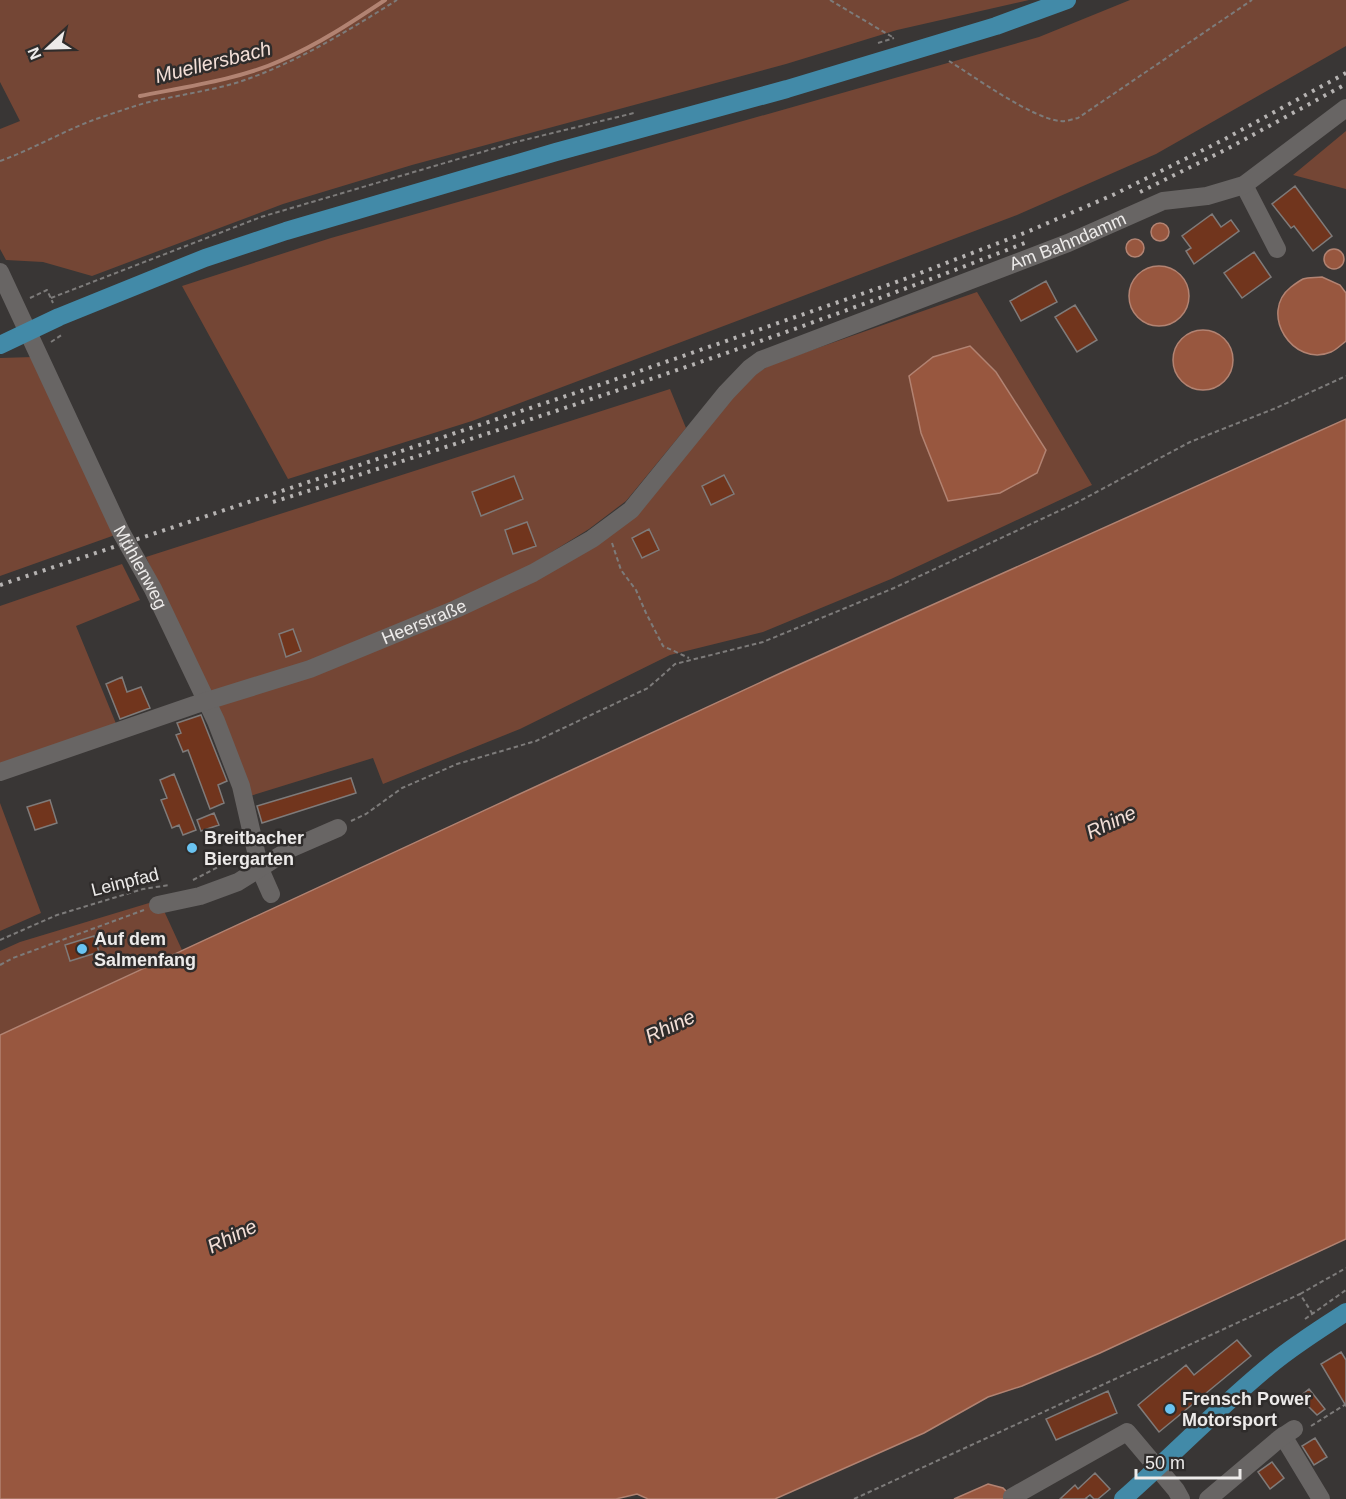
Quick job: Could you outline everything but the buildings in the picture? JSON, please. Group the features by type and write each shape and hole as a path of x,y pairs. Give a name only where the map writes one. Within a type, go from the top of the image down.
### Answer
{"main road":[{"path":"0,345 59,317 205,258 286,231 556,152 787,89 996,26 1067,0"},
{"path":"1123,1499 1275,1361 1346,1312"}],"street":[{"name":"Am Bahndamm","path":"774,354 1036,255 1163,201 1207,196 1245,185 1346,108"},
{"path":"1245,185 1276,249"},
{"name":"Mühlenweg","path":"0,272 121,531 153,589 225,743 241,786 258,861 271,894"},
{"name":"Heerstraße","path":"0,772 310,669 456,609 533,573 605,530 631,510 726,393 750,368 774,354"},
{"path":"158,905 210,892 238,882 258,861 271,859 338,828"},
{"path":"1208,1499 1296,1430 1321,1499"},
{"path":"1012,1497 1127,1432 1181,1499"}],"path":[{"path":"0,161 102,117 150,102 196,94 238,82 289,63 334,40 397,0"},
{"path":"830,0 894,38"},
{"path":"949,61 1014,102 1044,116 1061,121 1078,118 1252,0"},
{"path":"16,304 47,290 59,317"},
{"path":"338,828 366,814 402,788 457,764 536,741 648,688 675,664 763,642 894,588 1076,503 1190,442 1276,408 1346,376"},
{"path":"605,530 616,550 621,570 636,590 663,646 690,659"},
{"path":"190,882 224,864 258,861"},
{"name":"Leinpfad","path":"0,940 57,915 143,889 178,884"},
{"path":"0,965 13,958 158,905"},
{"path":"854,1499 1300,1294 1346,1268"},
{"path":"1300,1294 1312,1313"},
{"path":"1296,1430 1346,1404"}],"shaded area":[{"path":"0,0 1029,0 897,30 786,64 412,165 283,204 92,276 43,262 6,260 0,249 0,129 20,121 0,82"},
{"path":"1130,0 1346,0 1346,46 1156,154 1017,215 472,421 288,479 182,286 331,238 1039,37"},
{"path":"1346,131 1346,189 1293,175"},
{"path":"977,292 1092,485 891,579 763,632 670,655 520,729 383,784 373,758 250,796 216,705 597,543 747,379 772,364","holes":["970,346 996,371 1046,450"]},
{"path":"33,357 115,535 0,576 0,358"},
{"path":"670,389 686,428 626,501 589,529 529,566 455,603 309,663 208,695 146,557"},
{"path":"122,564 140,600 76,626 117,726 0,765 0,606"},
{"path":"0,803 41,913 0,931"},
{"path":"159,900 182,950 0,1035 0,951 20,942"}],"water":[{"path":"1160,223 1166,226 1169,232 1166,238 1160,241 1154,238 1151,232 1154,226"},
{"path":"1135,239 1141,242 1144,248 1141,254 1135,257 1129,254 1126,248 1129,242"},
{"path":"1334,249 1341,252 1344,259 1341,266 1334,269 1327,266 1324,259 1327,252"},
{"path":"1153,266 1165,266 1176,271 1184,279 1189,296 1187,308 1176,321 1165,326 1153,326 1142,321 1134,313 1129,302 1129,290 1134,279 1142,271"},
{"path":"1322,277 1340,285 1346,293 1346,341 1331,352 1317,355 1304,352 1284,335 1279,323 1278,310 1282,298 1291,287 1303,279"},
{"path":"1197,330 1209,330 1220,335 1228,343 1233,360 1231,372 1220,385 1209,390 1197,390 1186,385 1178,377 1173,366 1173,354 1178,343 1186,335"},
{"path":"970,346 996,372 1046,450 1037,473 1000,493 948,501 921,433 909,376 933,357"},
{"name":"Rhine","path":"1346,419 1346,1239 1100,1353 1022,1386 988,1397 924,1433 775,1499 648,1499 637,1494 616,1499 0,1499 0,1035 785,671"},
{"path":"988,1484 1003,1488 1014,1499 954,1499"}],"waterway":[{"name":"Muellersbach","path":"140,96 212,82 266,67 322,40 385,0"}],"railway":[{"path":"0,585 605,383 902,280 1027,232 1115,194 1223,140 1346,73"},
{"path":"1140,192 1227,149 1346,84"},
{"path":"273,502 654,378 937,277 1030,241"}],"place":[{"name":"Breitbacher Biergarten","path":"192,848"},
{"name":"Auf dem Salmenfang","path":"82,949"},
{"name":"Frensch Power Motorsport","path":"1170,1409"}]}
